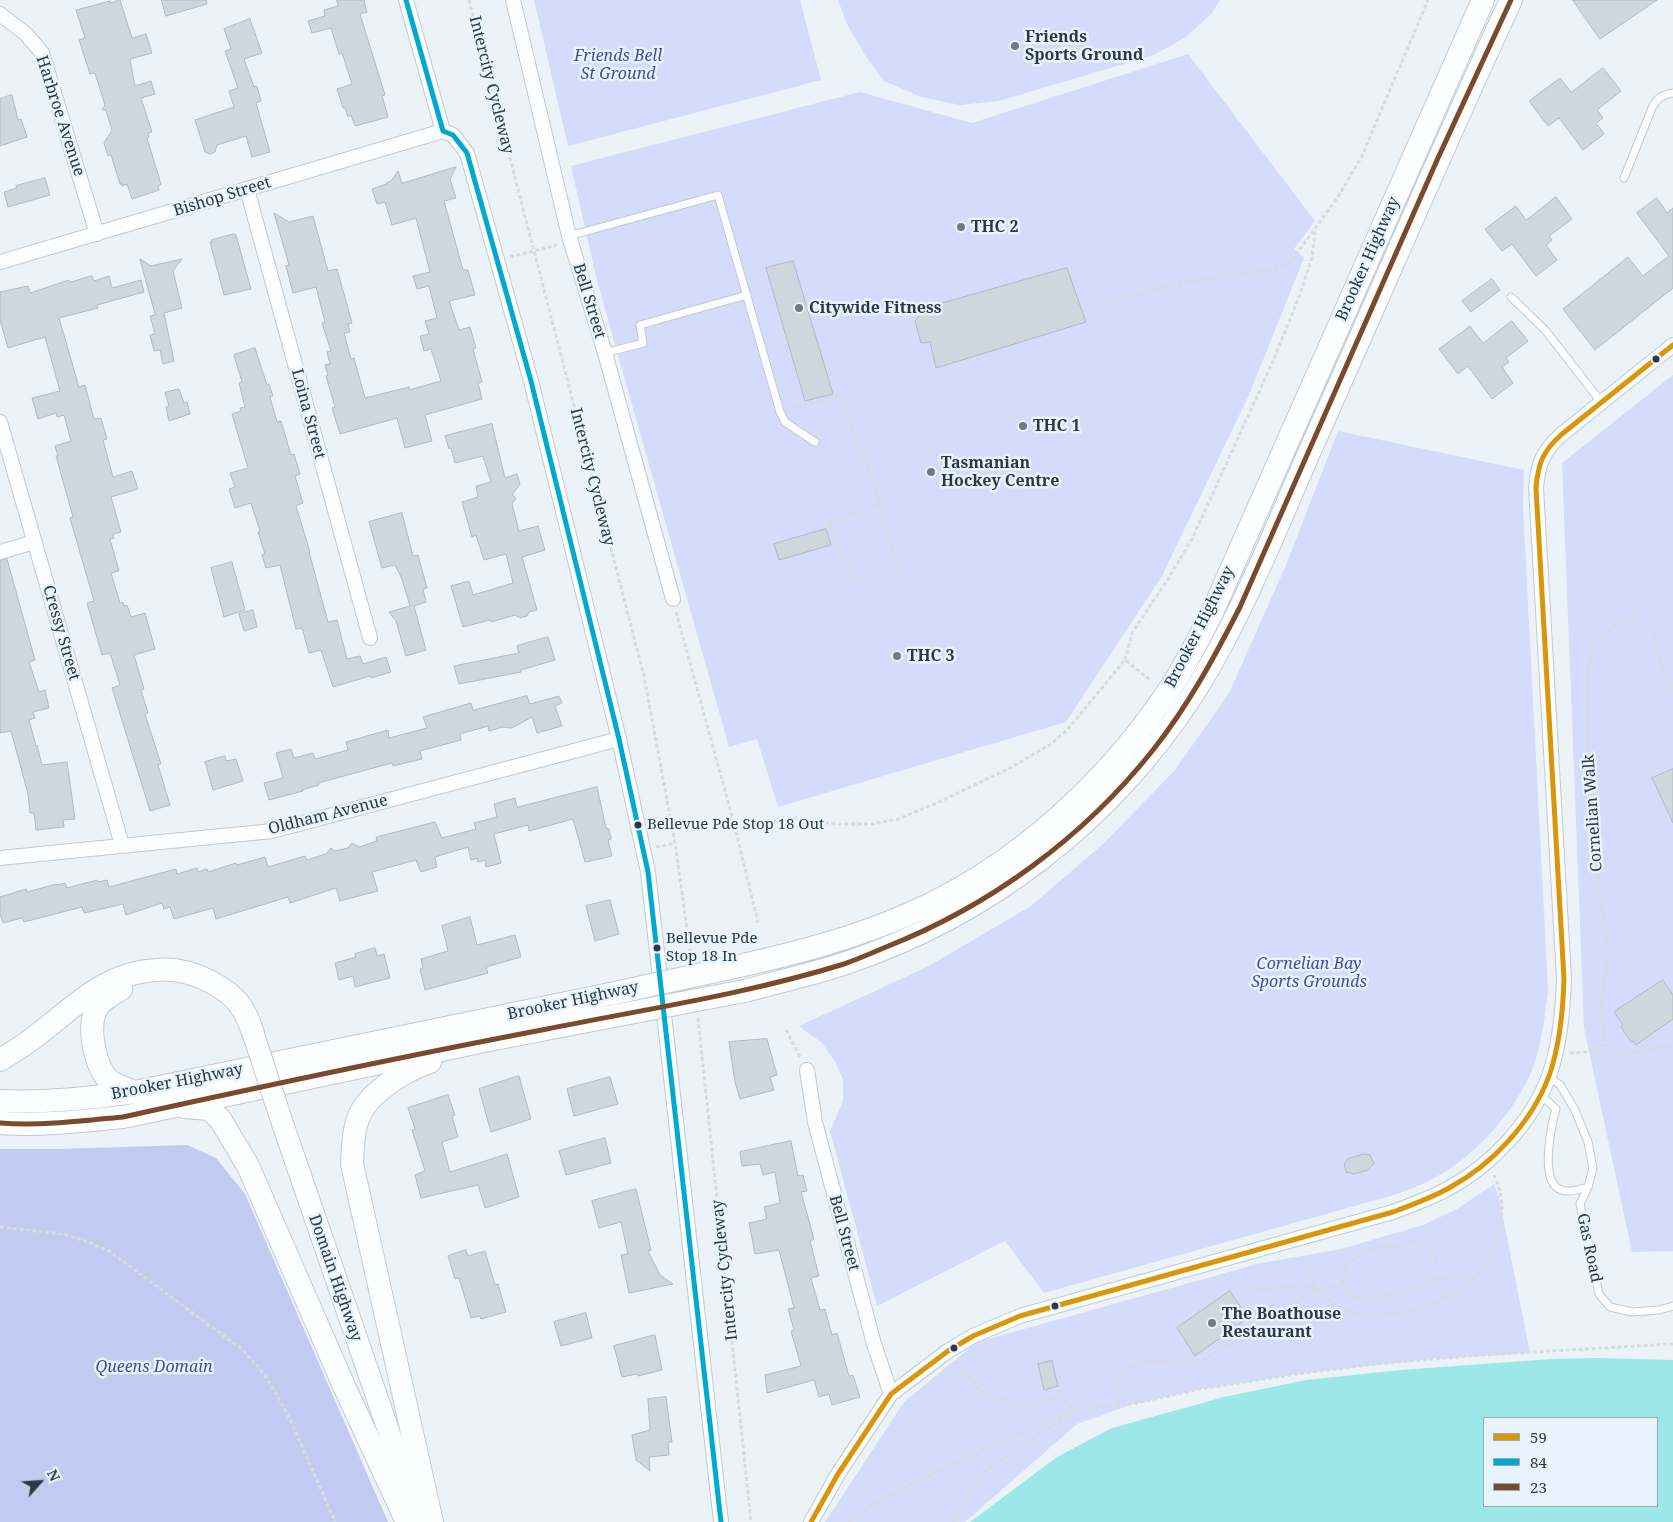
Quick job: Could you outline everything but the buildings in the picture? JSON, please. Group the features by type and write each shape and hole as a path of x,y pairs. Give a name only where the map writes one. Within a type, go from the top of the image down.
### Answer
{"highway":[{"name":"Brooker Highway","path":"0,1101 79,1100 135,1092 801,952 843,940 909,914 961,888 1016,852 1065,812 1113,762 1173,684 1211,614 1483,0"},
{"name":"Brooker Highway","path":"0,1123 80,1121 123,1117 490,1040 744,990 847,963 916,935 960,913 1017,877 1075,832 1115,794 1154,749 1191,696 1240,607 1353,355 1438,158 1511,0"},
{"path":"0,1060 31,1040 97,989 115,978 138,971 167,969 189,972 206,979 237,1000 248,1017 252,1034"},
{"path":"135,1092 109,1080 99,1063 94,1046 92,1029 95,1010 106,998 122,988 136,983 153,981 190,986 218,1000 241,1020 252,1034"},
{"path":"432,1522 352,1164 353,1140 360,1114 374,1096 393,1080 417,1066 490,1040"},
{"path":"168,1107 209,1109 220,1119 248,1166 344,1386 407,1522"}],"main road":[{"name":"Domain Highway","path":"252,1034 420,1522"}],"street":[{"path":"406,0 443,131 453,135 467,153 531,381 619,739 648,872 721,1522"},
{"name":"Bell Street","path":"513,0 562,236 605,353 673,599"},
{"name":"Harbroe Avenue","path":"0,14 26,34 42,53 97,234"},
{"name":"Bishop Street","path":"0,262 443,131"},
{"name":"Loina Street","path":"247,189 370,638"},
{"path":"811,1522 838,1474 891,1394 948,1351 981,1332 1020,1316 1410,1206 1451,1188 1489,1160 1526,1119 1549,1077 1555,1055 1561,1027 1564,979 1537,474 1539,464 1552,444 1673,345"},
{"name":"Cressy Street","path":"0,422 122,845"},
{"path":"0,552 34,542"},
{"name":"Oldham Avenue","path":"0,858 272,831 619,739"},
{"name":"Bell Street","path":"807,1070 817,1131 874,1344 891,1394"}],"lane":[{"path":"1624,178 1656,100 1664,95 1673,93"},
{"path":"562,236 718,195 780,412 785,422 815,442"},
{"path":"605,353 643,343 640,326 747,295"},
{"path":"1511,297 1546,331 1601,402"},
{"name":"Gas Road","path":"1549,1077 1560,1085 1575,1110 1588,1142 1593,1168 1588,1187 1580,1204 1599,1294 1610,1307 1632,1312 1659,1310 1673,1306"},
{"path":"1540,1095 1556,1109 1552,1123 1549,1156 1550,1174 1554,1186 1563,1191 1575,1192 1588,1187"}],"path":[{"name":"Intercity Cycleway","path":"469,0 644,676 675,843 691,958"},
{"path":"1109,302 1176,284 1273,269 1291,261 1338,197 1362,156 1428,0"},
{"path":"735,827 790,818 837,824 872,824 898,819 937,803 1012,767 1052,744 1067,730 1125,660 1132,633 1193,537 1273,361 1299,297 1312,257 1315,230"},
{"path":"497,261 557,245 562,236"},
{"path":"780,412 838,395 869,468 898,567"},
{"path":"860,580 839,552 829,522 880,505"},
{"path":"673,599 735,827 758,923"},
{"name":"Cornelian Walk","path":"1605,1044 1602,1006 1606,966 1605,922 1592,830 1587,727 1590,643 1641,609"},
{"path":"1653,630 1660,664 1673,693"},
{"path":"1125,660 1150,680"},
{"name":"Intercity Cycleway","path":"698,1019 751,1522"},
{"path":"786,1030 807,1070"},
{"path":"1555,1055 1589,1052 1605,1044 1623,1053 1645,1051 1673,1045"},
{"path":"1308,1266 1317,1289 1341,1309 1356,1314 1386,1315 1426,1306 1456,1291 1480,1270 1491,1251 1500,1224 1502,1198 1489,1160"},
{"path":"0,1227 63,1234 109,1251 243,1350 260,1369 273,1388 292,1423 336,1522"},
{"path":"1431,1279 1435,1263 1431,1253 1425,1246 1413,1242 1393,1247 1379,1247 1359,1255 1345,1269 1342,1278 1345,1288 1352,1296 1368,1299 1414,1291 1431,1279 1465,1275 1472,1278"},
{"path":"1212,1262 1228,1281 1239,1287 1252,1290 1305,1285 1317,1289 1325,1289 1343,1283"},
{"path":"1118,1404 1118,1384 1121,1374 1130,1366 1148,1361 1197,1364 1317,1289"},
{"path":"849,1522 862,1511 968,1456 1050,1420 1072,1413 1118,1404 1133,1404 1200,1389 1376,1364 1482,1355 1673,1344"},
{"path":"948,1351 980,1390 1023,1406 1064,1396 1072,1413"},
{"path":"954,1522 984,1472 1072,1413"}],"green space":[{"name":"Friends Bell St Ground","path":"534,0 800,0 821,80 568,146"},
{"name":"Friends Sports Ground","path":"838,0 1220,0 1212,13 1186,37 1154,55 999,101 960,105 921,97 884,81 864,54 846,22"},
{"name":"Tasmanian Hockey Centre","path":"1188,54 1315,221 1294,249 1304,258 1249,395 1162,576 1066,722 778,807 757,739 729,747 597,281 571,166 860,92 972,123"},
{"path":"1673,375 1673,1251 1632,1252 1584,1028 1562,463"},
{"name":"Cornelian Bay Sports Grounds","path":"1338,431 1524,470 1523,506 1548,990 1539,1048 1526,1084 1506,1115 1480,1145 1451,1168 1431,1180 1394,1195 1044,1293 1005,1241 877,1306 830,1131 843,1101 843,1079 834,1060 822,1043 799,1026 927,967 1031,906 1104,843 1175,770 1229,693 1286,565"},
{"name":"Queens Domain","path":"187,1145 216,1158 245,1194 388,1522 0,1522 0,1149"},
{"path":"1494,1184 1499,1197 1530,1353 1431,1359 1304,1373 1200,1389 1133,1404 1077,1424 965,1522 825,1522 904,1402 977,1342 1261,1263 1341,1249 1423,1225 1457,1209"}],"shaded area":[{"path":"1551,1359 1673,1360 1673,1522 970,1522 1057,1457 1112,1428 1224,1397 1306,1380 1401,1370"}],"transit line":[{"name":"84","path":"406,0 443,131 453,135 467,153 531,381 619,739 648,872 721,1522"},
{"name":"23","path":"0,1123 46,1123 123,1117 494,1039 771,984 844,964 924,930 998,890 1032,866 1065,840 1126,782 1166,733 1211,662 1240,607 1438,158 1511,0"},
{"name":"59","path":"811,1522 838,1474 891,1394 948,1351 973,1336 1020,1316 1407,1207 1435,1195 1465,1178 1495,1155 1521,1126 1542,1093 1553,1064 1560,1028 1564,979 1536,488 1538,471 1546,452 1562,434 1673,345"}],"place":[{"name":"Friends Sports Ground","path":"1015,46"},
{"name":"THC 2","path":"961,227"},
{"name":"Citywide Fitness","path":"799,308"},
{"name":"THC 1","path":"1023,426"},
{"name":"Tasmanian Hockey Centre","path":"931,472"},
{"name":"THC 3","path":"897,656"},
{"name":"Bellevue Pde Stop 18 Out","path":"638,825"},
{"name":"Bellevue Pde Stop 18 In","path":"657,948"},
{"name":"The Boathouse Restaurant","path":"1212,1323"}]}
